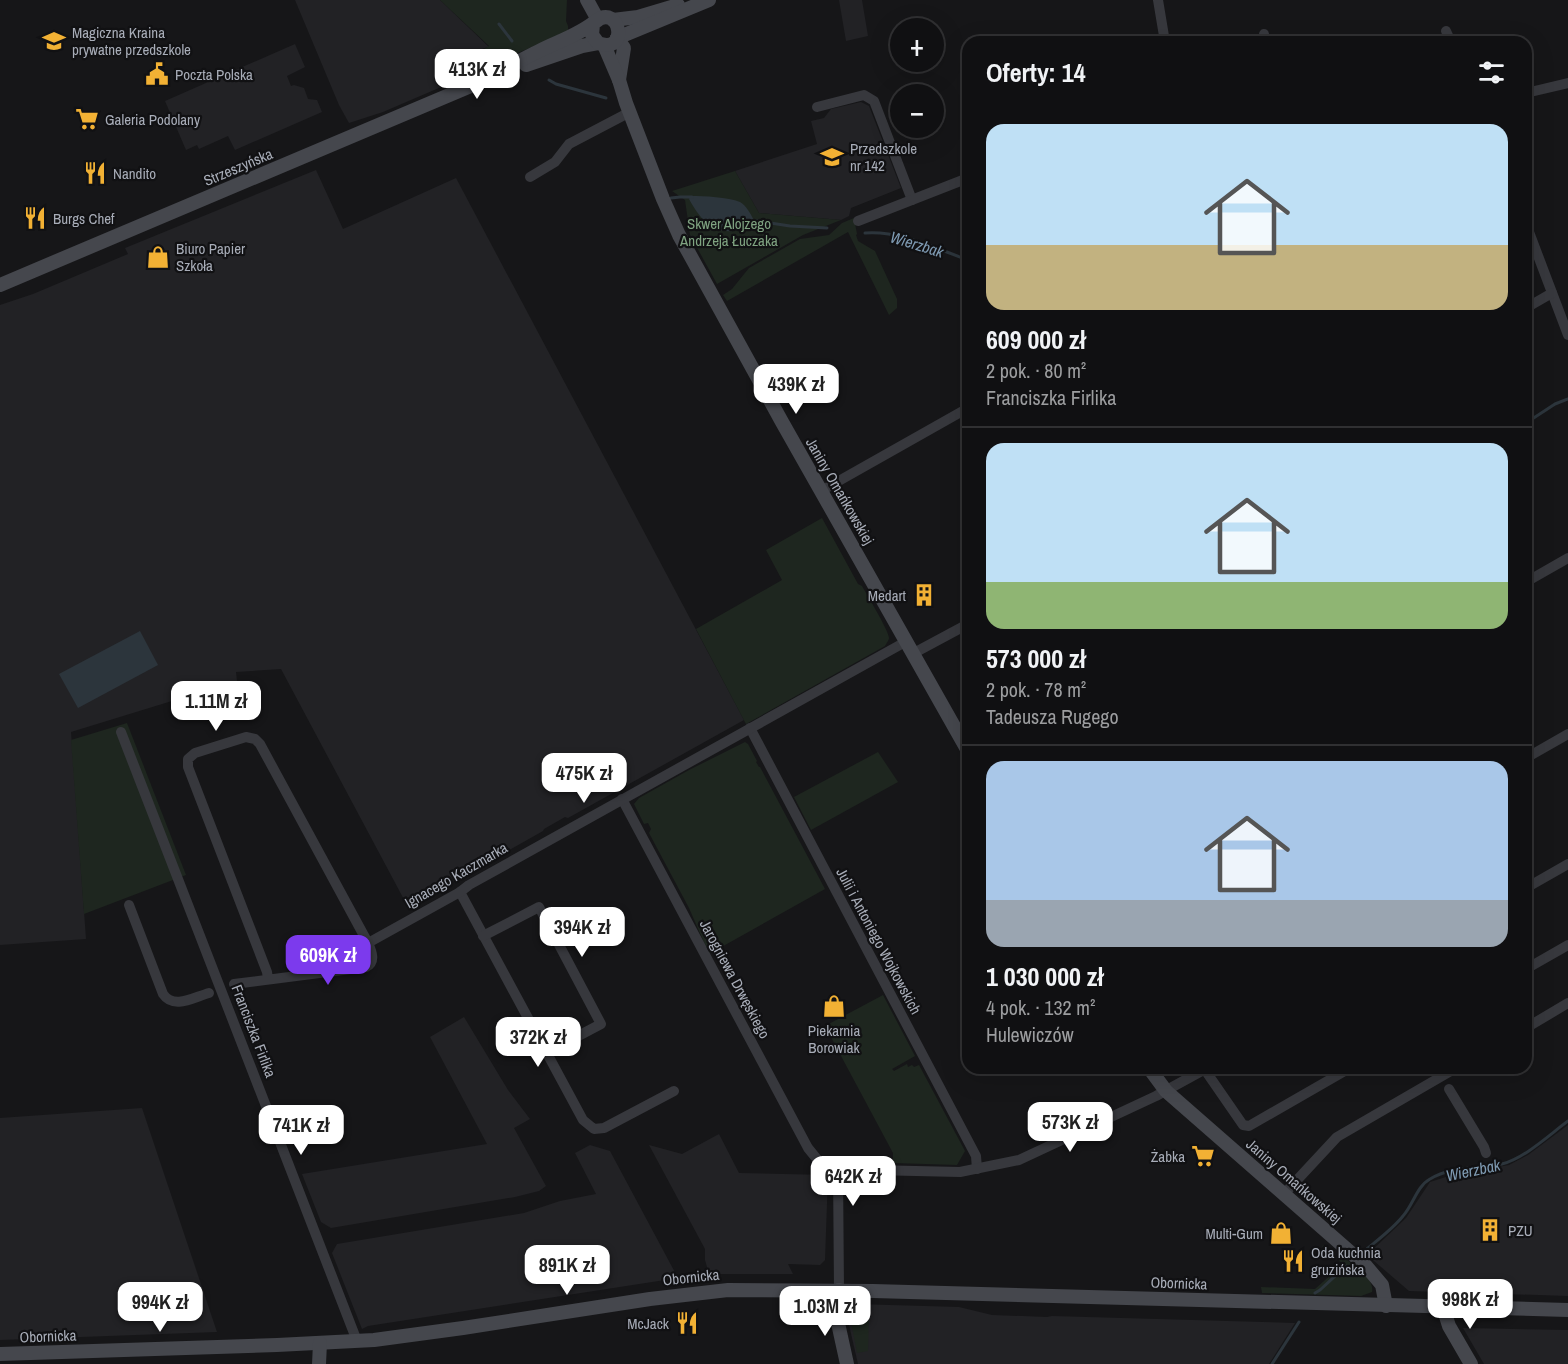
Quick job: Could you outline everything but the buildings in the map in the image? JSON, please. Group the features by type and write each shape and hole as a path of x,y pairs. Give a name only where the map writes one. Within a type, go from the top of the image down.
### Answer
{"street":[{"path":"587,0 601,21 619,28 617,38"},
{"name":"Strzeszyńska","path":"489,78 601,21 638,17 697,0"},
{"path":"601,21 592,35 601,44 612,44 617,38 709,0"},
{"path":"1158,0 1164,36"},
{"path":"1446,31 1448,36"},
{"name":"Janiny Omańkowskiej","path":"617,38 624,48 619,80"},
{"name":"Strzeszyńska","path":"0,285 489,78 582,46 601,44"},
{"name":"Janiny Omańkowskiej","path":"601,44 619,80 663,199 679,235 962,739"},
{"path":"1532,92 1568,83"},
{"path":"817,107 864,95 874,101 912,200"},
{"path":"530,177 555,162 569,144 630,112"},
{"path":"858,221 962,180"},
{"path":"1532,240 1568,335"},
{"path":"1532,305 1552,293"},
{"path":"821,491 962,411"},
{"path":"1532,579 1568,558"},
{"name":"Ignacego Kaczmarka","path":"368,944 750,728 910,647 962,626"},
{"name":"Julii i Antoniego Wojkowskich","path":"750,728 976,1156 977,1169"},
{"name":"Franciszka Firlika","path":"121,732 357,1341"},
{"path":"1532,755 1568,734"},
{"path":"268,979 188,767 188,759 195,753 246,737 255,739 260,744 368,944"},
{"name":"Jarogniewa Drwęskiego","path":"622,799 808,1148 821,1164 833,1169"},
{"path":"1532,885 1568,864"},
{"path":"460,892 583,1120 594,1129 604,1128 674,1091"},
{"name":"Franciszka Firlika","path":"129,905 163,994 167,999 173,1003 209,993"},
{"path":"483,936 539,907 601,1024 546,1053"},
{"name":"Franciszka Firlika","path":"234,984 366,968 372,961 372,953 368,944"},
{"path":"1532,963 1568,945"},
{"path":"1532,1024 1568,1003"},
{"name":"Janiny Omańkowskiej","path":"1153,1074 1166,1091 1375,1275 1384,1291 1386,1306"},
{"name":"Janiny Omańkowskiej","path":"1166,1091 1197,1074"},
{"name":"Janiny Omańkowskiej","path":"1209,1074 1235,1115 1243,1125 1249,1126 1340,1074"},
{"path":"1284,1194 1337,1137 1446,1074"},
{"path":"1449,1089 1486,1153"},
{"path":"848,1364 836,1314 839,1290 839,1244 833,1169 960,1172 1019,1160 1166,1091"},
{"name":"Obornicka","path":"0,1354 357,1341 447,1330 689,1293 728,1290 839,1290 1568,1310"},
{"path":"1443,1307 1449,1326 1471,1364"},
{"path":"319,1364 320,1343"}],"shaded area":[{"path":"295,0 440,0 489,47 482,49 490,66 383,112 349,123 339,105"},
{"path":"839,0 862,0 868,36 846,41"},
{"path":"295,44 305,67 287,76 291,86 304,88 308,99 317,100 322,112 235,150 228,136 199,149 197,145 186,150 165,101"},
{"name":"Przedszkole nr 142","path":"861,102 869,106 901,188 851,208 849,216 841,220 759,213 735,171 817,144 811,121 824,118 831,109"},
{"path":"316,170 343,229 456,178 744,720 568,818 565,817 408,907 281,669 236,672 237,681 71,732 86,939 0,945 0,305 33,294 128,254 125,248"},
{"path":"691,196 735,200 747,208 754,221 739,230 718,229 697,212 689,199"},
{"path":"140,631 158,665 78,708 59,674"},
{"path":"464,1017 508,1090 530,1119 514,1128 546,1186 539,1191 515,1197 331,1228 321,1222 302,1174 487,1144 430,1037"},
{"path":"142,1108 217,1332 0,1340 0,1118"},
{"path":"1568,1125 1568,1296 1409,1291 1367,1255 1406,1218 1430,1182 1452,1175 1509,1165 1528,1155"},
{"path":"719,1134 739,1173 828,1175 825,1260 820,1265 788,1264 793,1274 709,1274 705,1249 649,1145 682,1154"},
{"path":"590,1145 610,1151 678,1278 368,1326 362,1329 332,1253 337,1244 524,1213 560,1201 596,1194 575,1153"},
{"path":"856,1304 959,1307 992,1315 1295,1323 1269,1364 858,1364 846,1312"},
{"path":"1463,1328 1568,1330 1568,1364 1484,1364"}],"green space":[{"path":"440,0 567,0 568,32 489,65 482,50 489,46"},
{"name":"Skwer Alojzego Andrzeja Łuczaka","path":"735,171 759,213 841,220 803,235 717,284 690,235 685,200 672,191"},
{"path":"854,218 858,241 875,251 897,299 897,308 889,315 848,232 727,301 723,295 732,289 749,268 800,239 829,235 842,223"},
{"path":"822,518 858,584 862,586 877,613 889,640 885,646 746,724 696,629 782,580 766,550"},
{"path":"127,723 186,875 84,914 71,740"},
{"path":"745,742 825,889 709,954 689,908 649,833 651,829 648,823 644,824 634,804 639,798 689,770"},
{"path":"878,752 898,782 811,830 794,797"},
{"path":"883,995 915,1056 892,1069 894,1071 907,1064 908,1067 919,1065 965,1151 957,1165 893,1163 893,1153 825,1026"},
{"path":"1324,1245 1334,1255 1346,1259 1364,1274 1371,1283 1372,1292 1361,1296 1262,1293 1261,1287 1315,1289 1343,1264 1322,1246"},
{"path":"869,1310 868,1351 857,1353 850,1316 855,1311"}],"waterway":[{"name":"Wierzbak","path":"499,24 512,41"},
{"name":"Wierzbak","path":"549,80 606,98"},
{"name":"Wierzbak","path":"671,198 692,197"},
{"name":"Wierzbak","path":"751,220 790,226 827,228"},
{"name":"Wierzbak","path":"865,233 904,237 962,258"},
{"name":"Wierzbak","path":"1532,419 1555,404 1568,399"},
{"name":"Wierzbak","path":"1362,1253 1399,1221 1422,1186 1430,1179 1447,1172 1493,1166 1511,1161 1568,1121"},
{"name":"Wierzbak","path":"1315,1293 1346,1266"},
{"name":"Wierzbak","path":"1272,1364 1299,1322"}],"place":[{"name":"Magiczna Kraina prywatne przedszkole","path":"54,41"},
{"name":"Poczta Polska","path":"157,74"},
{"name":"Galeria Podolany","path":"87,119"},
{"name":"Przedszkole nr 142","path":"832,157"},
{"name":"Nandito","path":"95,173"},
{"name":"Burgs Chef","path":"35,218"},
{"name":"Biuro Papier Szkoła","path":"158,257"},
{"name":"Medart","path":"924,595"},
{"name":"Piekarnia Borowiak","path":"834,1006"},
{"name":"Żabka","path":"1203,1156"},
{"name":"PZU","path":"1490,1230"},
{"name":"Multi-Gum","path":"1281,1233"},
{"name":"Oda kuchnia gruzińska","path":"1293,1261"},
{"name":"McJack","path":"687,1323"}]}
